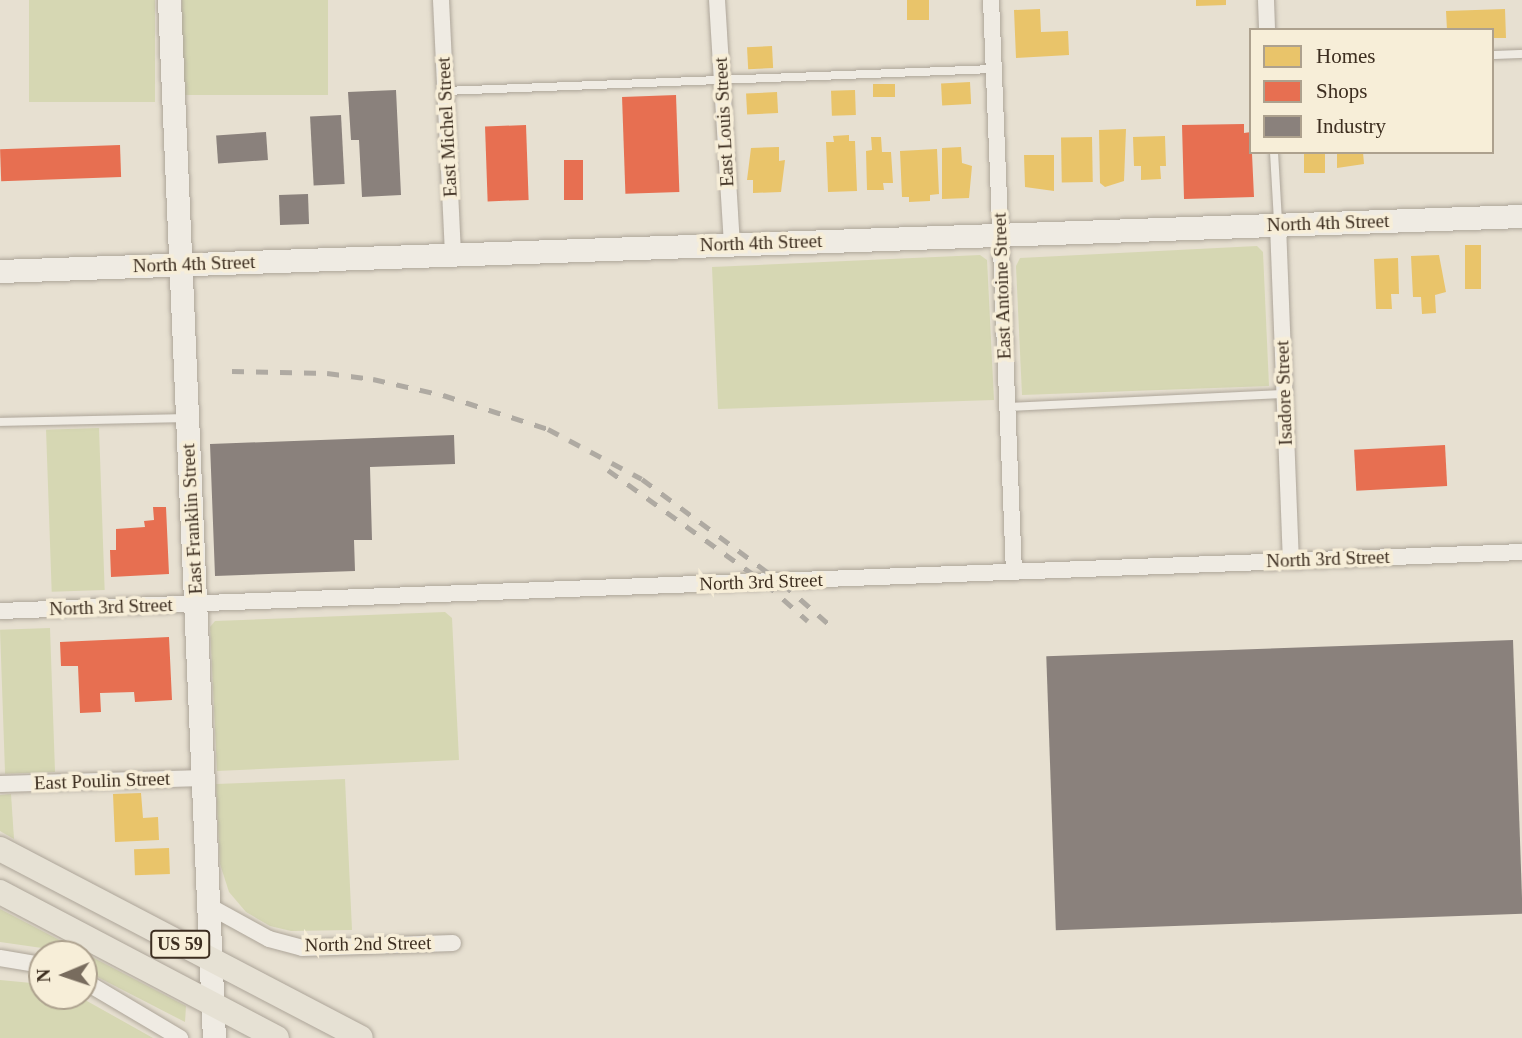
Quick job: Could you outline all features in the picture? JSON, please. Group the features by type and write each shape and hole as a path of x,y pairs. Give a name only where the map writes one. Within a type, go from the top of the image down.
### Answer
{"main road":[{"name":"US 59","path":"0,849 361,1038"},
{"name":"US 59","path":"0,892 276,1038"}],"street":[{"name":"East Franklin Street","path":"169,0 214,1038"},
{"name":"East Michel Street","path":"441,0 453,254"},
{"name":"East Louis Street","path":"717,0 732,244"},
{"name":"East Antoine Street","path":"991,0 1014,572"},
{"path":"1266,0 1267,28"},
{"name":"North 4th Street","path":"0,271 1522,216"},
{"name":"Isadore Street","path":"1278,225 1291,561"},
{"name":"North 3rd Street","path":"0,611 1522,552"},
{"name":"East Poulin Street","path":"0,784 204,778"},
{"name":"North 2nd Street","path":"209,906 269,939 302,947 453,943"},
{"path":"0,958 28,963"},
{"path":"98,989 180,1038"}],"lane":[{"path":"1494,55 1522,54"},
{"path":"445,91 993,69"},
{"path":"1274,154 1278,225"},
{"path":"1007,407 1284,394"},
{"path":"0,422 188,418"}],"green space":[{"path":"29,0 155,0 155,102 29,102"},
{"path":"182,0 328,0 328,95 182,95"},
{"path":"1257,246 1263,252 1269,386 1022,395 1016,266 1020,258"},
{"path":"980,255 987,260 994,400 718,409 712,267"},
{"path":"99,428 105,590 52,592 46,430"},
{"path":"445,612 452,618 459,760 217,771 210,627 215,621"},
{"path":"50,628 55,772 5,774 0,630"},
{"path":"345,779 352,930 291,931 270,926 246,912 229,892 220,864 216,784"},
{"path":"11,794 14,839 0,831 0,795"},
{"path":"0,909 59,940 28,940 28,946 0,942"},
{"path":"98,960 186,1006 185,1022 98,977"},
{"path":"0,980 28,983 28,1010 98,1010 98,1007 153,1038 0,1038"}],"building: Homes":[{"path":"907,0 929,0 929,20 907,20"},
{"path":"1196,0 1226,0 1226,5 1196,6"},
{"path":"1040,9 1041,32 1068,31 1069,55 1016,58 1014,10"},
{"path":"1505,9 1506,38 1494,38 1494,28 1447,28 1446,11"},
{"path":"772,46 773,68 748,69 747,47"},
{"path":"970,82 971,104 942,105 941,84"},
{"path":"873,84 895,84 895,97 873,97"},
{"path":"855,90 856,115 832,116 831,91"},
{"path":"777,92 778,113 747,115 746,94"},
{"path":"1126,129 1124,181 1105,187 1100,183 1099,130"},
{"path":"849,135 849,141 855,141 857,191 828,192 826,142 834,142 833,136"},
{"path":"1165,136 1166,166 1160,166 1161,179 1141,180 1141,166 1134,166 1133,137"},
{"path":"871,137 881,137 882,152 891,152 893,183 883,183 884,190 867,190 866,151 872,150"},
{"path":"1092,137 1093,182 1062,183 1061,138"},
{"path":"779,147 779,161 785,160 781,192 753,193 753,180 747,180 751,148"},
{"path":"961,147 962,163 972,166 969,198 942,199 942,148"},
{"path":"937,149 939,194 930,195 930,201 909,202 909,197 902,197 900,151"},
{"path":"1304,154 1325,154 1325,173 1304,173"},
{"path":"1337,154 1363,154 1364,164 1337,168"},
{"path":"1024,155 1054,155 1054,191 1025,187"},
{"path":"1465,245 1481,245 1481,289 1465,289"},
{"path":"1439,255 1446,292 1435,295 1436,313 1422,314 1421,297 1413,297 1411,256"},
{"path":"1398,258 1399,294 1391,294 1392,309 1376,309 1374,259"},
{"path":"141,793 143,818 158,817 159,840 115,842 113,794"},
{"path":"169,848 170,874 135,875 134,849"}],"building: Shops":[{"path":"676,95 679,192 625,194 622,97"},
{"path":"1244,124 1244,133 1249,132 1249,154 1252,154 1254,197 1184,199 1182,125"},
{"path":"526,125 529,200 488,201 485,126"},
{"path":"120,145 121,177 1,181 0,149"},
{"path":"564,160 583,160 583,200 564,200"},
{"path":"1445,445 1447,486 1356,491 1354,450"},
{"path":"153,507 166,507 169,574 111,577 110,550 116,550 116,529 145,527 144,521 154,520"},
{"path":"169,637 172,700 135,702 134,692 100,693 101,712 80,713 78,666 61,666 60,642"}],"building: Industry":[{"path":"396,90 401,195 362,197 359,140 351,140 348,92"},
{"path":"341,115 345,184 314,186 310,117"},
{"path":"266,132 268,160 218,163 216,135"},
{"path":"308,194 309,224 280,225 279,195"},
{"path":"454,435 455,464 370,467 372,540 354,540 355,571 215,576 210,444"},
{"path":"1513,640 1522,914 1056,930 1046,656"}],"railway":[{"path":"232,371 327,373 373,379 443,395 548,429 642,479 782,583 833,628"},
{"path":"608,470 765,583 808,621"}]}
